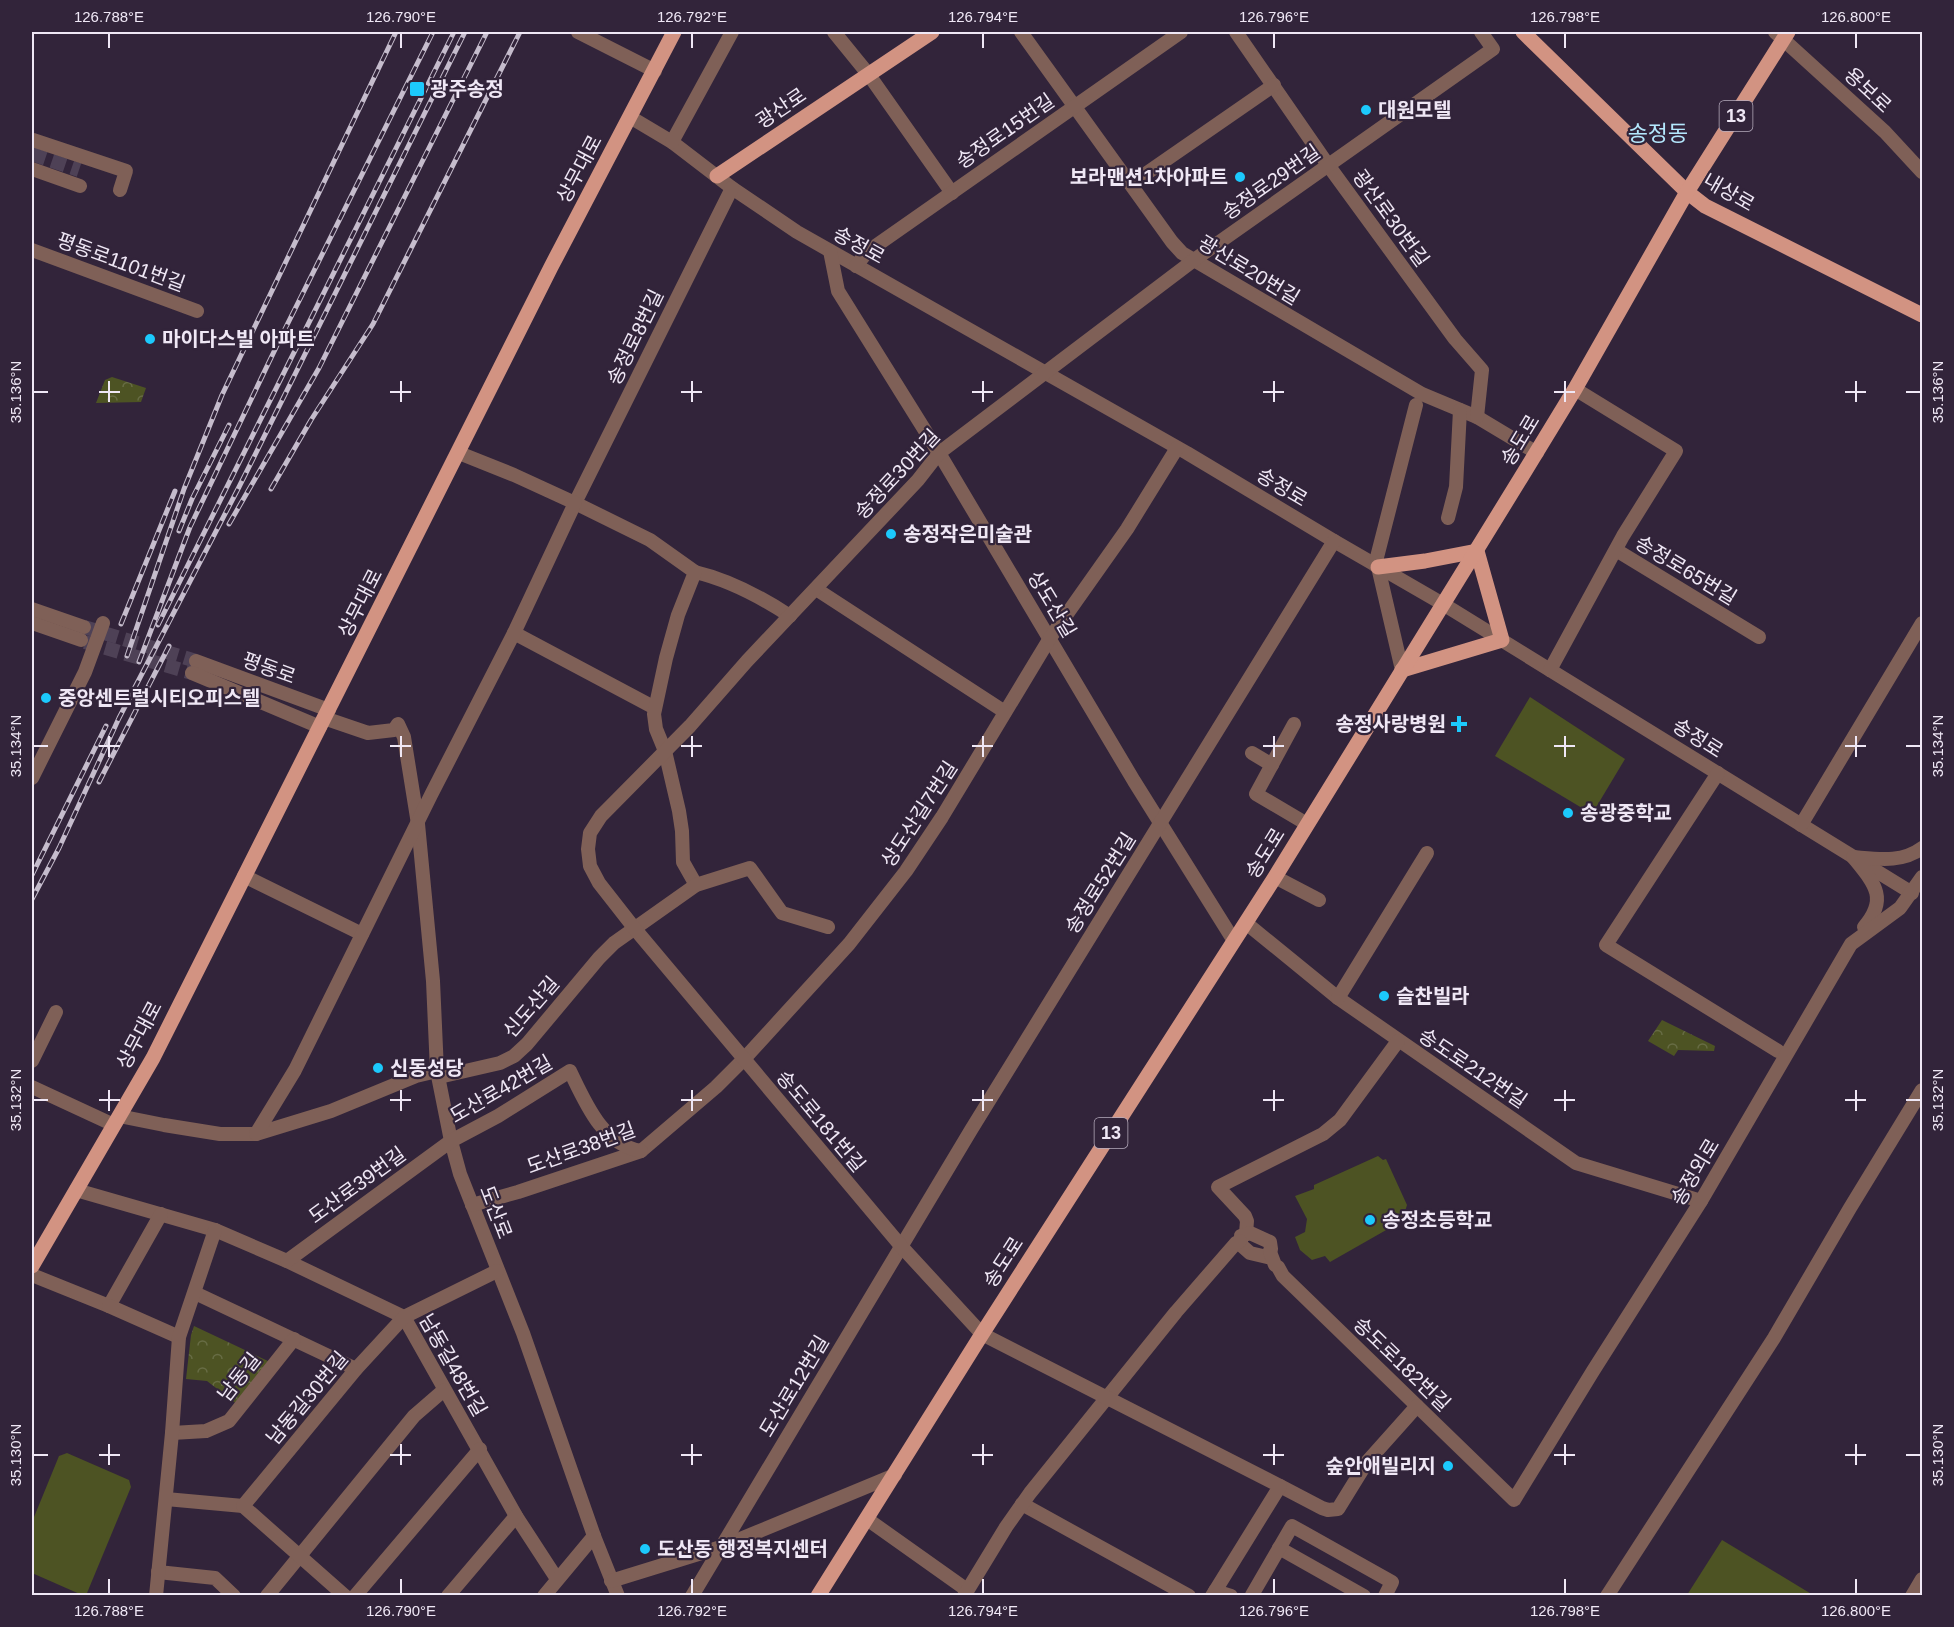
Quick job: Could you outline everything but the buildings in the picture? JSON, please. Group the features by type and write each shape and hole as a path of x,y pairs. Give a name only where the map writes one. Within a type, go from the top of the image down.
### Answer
{"main road":[{"name":"상무대로","path":"32,1266 153,1058 552,267 674,32"},
{"name":"광산로","path":"717,176 932,32"},
{"name":"내상로","path":"1523,32 1687,192 1705,206 1923,315"},
{"name":"송도로","path":"818,1596 982,1334 1246,923 1477,551 1575,389 1687,192 1783,34"},
{"path":"1376,566 1425,561 1477,551 1502,640 1402,670"}],"street":[{"path":"578,32 655,71"},
{"path":"672,142 732,32"},
{"path":"834,32 869,75 952,193"},
{"name":"광산로20번길","path":"1021,32 1182,253 1422,394 1477,417 1537,453"},
{"name":"송정로15번길","path":"856,266 867,252 1181,32"},
{"name":"광산로30번길","path":"1236,32 1328,165 1455,339 1482,370 1477,417"},
{"name":"송정로29번길","path":"1044,372 1194,260 1493,49 1480,32"},
{"name":"용보로","path":"1783,34 1886,132 1923,172"},
{"path":"1131,184 1274,85"},
{"name":"송정로","path":"630,117 672,142 770,216 1177,448 1443,604 1912,893"},
{"path":"32,141 126,171 120,190"},
{"path":"32,169 80,186"},
{"name":"송정로8번길","path":"418,824 732,189"},
{"name":"평동로1101번길","path":"32,250 197,311"},
{"name":"상도산길","path":"830,251 838,291 939,453 1160,824 1234,941"},
{"name":"송정로30번길","path":"588,849 590,833 594,825 918,480 939,453 1044,372"},
{"name":"송정로65번길","path":"1550,670 1616,550 1676,451 1575,389"},
{"path":"1402,670 1376,566 1416,405"},
{"path":"1448,518 1456,487 1460,410"},
{"name":"상도산길7번길","path":"744,1059 849,944 893,889 942,817 1050,638 1127,529 1177,448"},
{"path":"459,453 514,475 650,540 694,572 734,585 774,605 790,616"},
{"name":"송정로52번길","path":"901,1246 1334,541"},
{"name":"송정로65번길","path":"1616,550 1759,637"},
{"path":"694,572 678,615 655,708 656,729 665,751 682,831 683,862 696,885"},
{"path":"816,588 1005,712"},
{"path":"32,609 82,634 32,623"},
{"path":"32,778 90,656 103,623"},
{"path":"1801,825 1923,623"},
{"path":"514,633 655,708"},
{"name":"평동로","path":"194,667 324,718"},
{"name":"도산로","path":"324,718 368,733 394,730 398,724 404,737 418,824 433,981 438,1074 451,1141 460,1174 525,1340 594,1536 618,1596"},
{"path":"1294,723 1256,794 1307,825"},
{"path":"1252,753 1272,765"},
{"path":"1718,773 1606,945 1778,1051"},
{"path":"256,1134 295,1070 418,824"},
{"path":"1853,857 1898,859 1923,848"},
{"name":"송도로181번길","path":"588,849 590,866 599,883 635,929 901,1246 982,1334"},
{"path":"1338,998 1428,853"},
{"path":"1851,944 1872,918 1877,904 1875,885 1853,857"},
{"path":"635,929 696,885 750,868 782,913 828,927"},
{"path":"244,876 362,934"},
{"path":"1275,877 1319,900"},
{"name":"송정외로","path":"1514,1500 1701,1201 1851,944 1900,908 1923,877"},
{"name":"송도로212번길","path":"1246,923 1338,998 1576,1163 1701,1201"},
{"name":"신도산길","path":"32,1087 116,1120 220,1134 256,1134 331,1111 416,1076 500,1063 513,1056 527,1044 599,958 614,943 635,929"},
{"path":"32,1061 56,1012"},
{"path":"1270,1252 1267,1257 1245,1250 1243,1237 1245,1216 1218,1187 1323,1134 1332,1127 1340,1120 1398,1041"},
{"name":"도산로38번길","path":"472,1204 518,1192 641,1151 716,1087 744,1059"},
{"name":"도산로42번길","path":"451,1141 498,1116 570,1071 588,1108 601,1126 621,1145 641,1151"},
{"path":"1607,1596 1774,1338 1850,1208 1923,1090"},
{"name":"도산로39번길","path":"287,1261 451,1141"},
{"path":"76,1190 161,1214 109,1306"},
{"name":"남동길48번길","path":"161,1214 214,1230 287,1261 404,1317 516,1516 557,1579"},
{"path":"156,1596 179,1337 214,1230"},
{"name":"송도로182번길","path":"1243,1237 1250,1233 1265,1239 1271,1245 1270,1252 1275,1265 1278,1266 1283,1276 1514,1500"},
{"path":"867,1520 966,1593 1022,1504 1176,1312 1243,1237"},
{"name":"도산로12번길","path":"692,1596 901,1246"},
{"path":"404,1317 497,1271"},
{"path":"32,1275 179,1337"},
{"name":"남동길","path":"195,1293 356,1370"},
{"name":"남동길30번길","path":"243,1506 356,1370 404,1317"},
{"path":"982,1334 1328,1510 1338,1509 1379,1446 1417,1406"},
{"name":"남동길","path":"172,1433 206,1431 229,1421 294,1339"},
{"path":"267,1596 414,1416 444,1390"},
{"path":"355,1596 480,1449"},
{"path":"611,1581 721,1547 895,1475"},
{"path":"1231,1596 1214,1593 1280,1486"},
{"path":"166,1500 243,1506 345,1596"},
{"path":"1022,1504 1189,1596"},
{"path":"448,1596 516,1516"},
{"path":"1252,1595 1292,1526 1392,1581 1385,1596"},
{"path":"544,1596 594,1536"},
{"path":"1279,1548 1364,1596"},
{"path":"158,1572 215,1578 234,1596"},
{"path":"1912,1596 1923,1579"}],"green space":[{"path":"112,377 146,388 141,402 96,403 105,380"},
{"path":"1530,697 1625,759 1592,814 1495,756"},
{"path":"1662,1020 1715,1046 1714,1051 1678,1050 1674,1056 1648,1041"},
{"path":"1378,1156 1383,1160 1386,1159 1407,1205 1402,1221 1330,1262 1325,1256 1312,1260 1300,1250 1295,1237 1305,1232 1307,1219 1295,1196 1314,1189 1314,1185"},
{"path":"194,1326 270,1362 238,1405 207,1381 186,1379"},
{"path":"67,1453 129,1480 131,1487 87,1593 82,1595 32,1573 32,1522 59,1456"},
{"path":"1722,1540 1813,1595 1687,1595"}],"tunnel":[{"path":"32,154 79,170"},
{"path":"84,627 196,661"},
{"path":"85,642 192,673"}],"railway":[{"path":"127,656 184,489 222,395 396,32"},
{"path":"139,662 190,527 281,337 433,32"},
{"path":"158,625 454,32"},
{"path":"32,899 59,848 119,718 239,487 465,32"},
{"path":"229,524 319,368 487,32"},
{"path":"271,489 311,420 373,324 520,32"},
{"path":"179,531 192,499 229,425"},
{"path":"121,624 175,491"},
{"path":"99,782 169,646"},
{"path":"32,875 106,726"}],"place":[{"name":"광주송정","path":"417,89"},
{"name":"대원모텔","path":"1366,110"},
{"name":"보라맨션1차아파트","path":"1240,177"},
{"name":"마이다스빌 아파트","path":"150,339"},
{"name":"송정작은미술관","path":"891,534"},
{"name":"중앙센트럴시티오피스텔","path":"46,698"},
{"name":"송정사랑병원","path":"1459,724"},
{"name":"송광중학교","path":"1568,813"},
{"name":"슬찬빌라","path":"1384,996"},
{"name":"신동성당","path":"378,1068"},
{"name":"송정초등학교","path":"1370,1220"},
{"name":"숲안애빌리지","path":"1448,1466"},
{"name":"도산동 행정복지센터","path":"645,1549"}],"district":[{"name":"송정동","path":"1658,133"}]}
